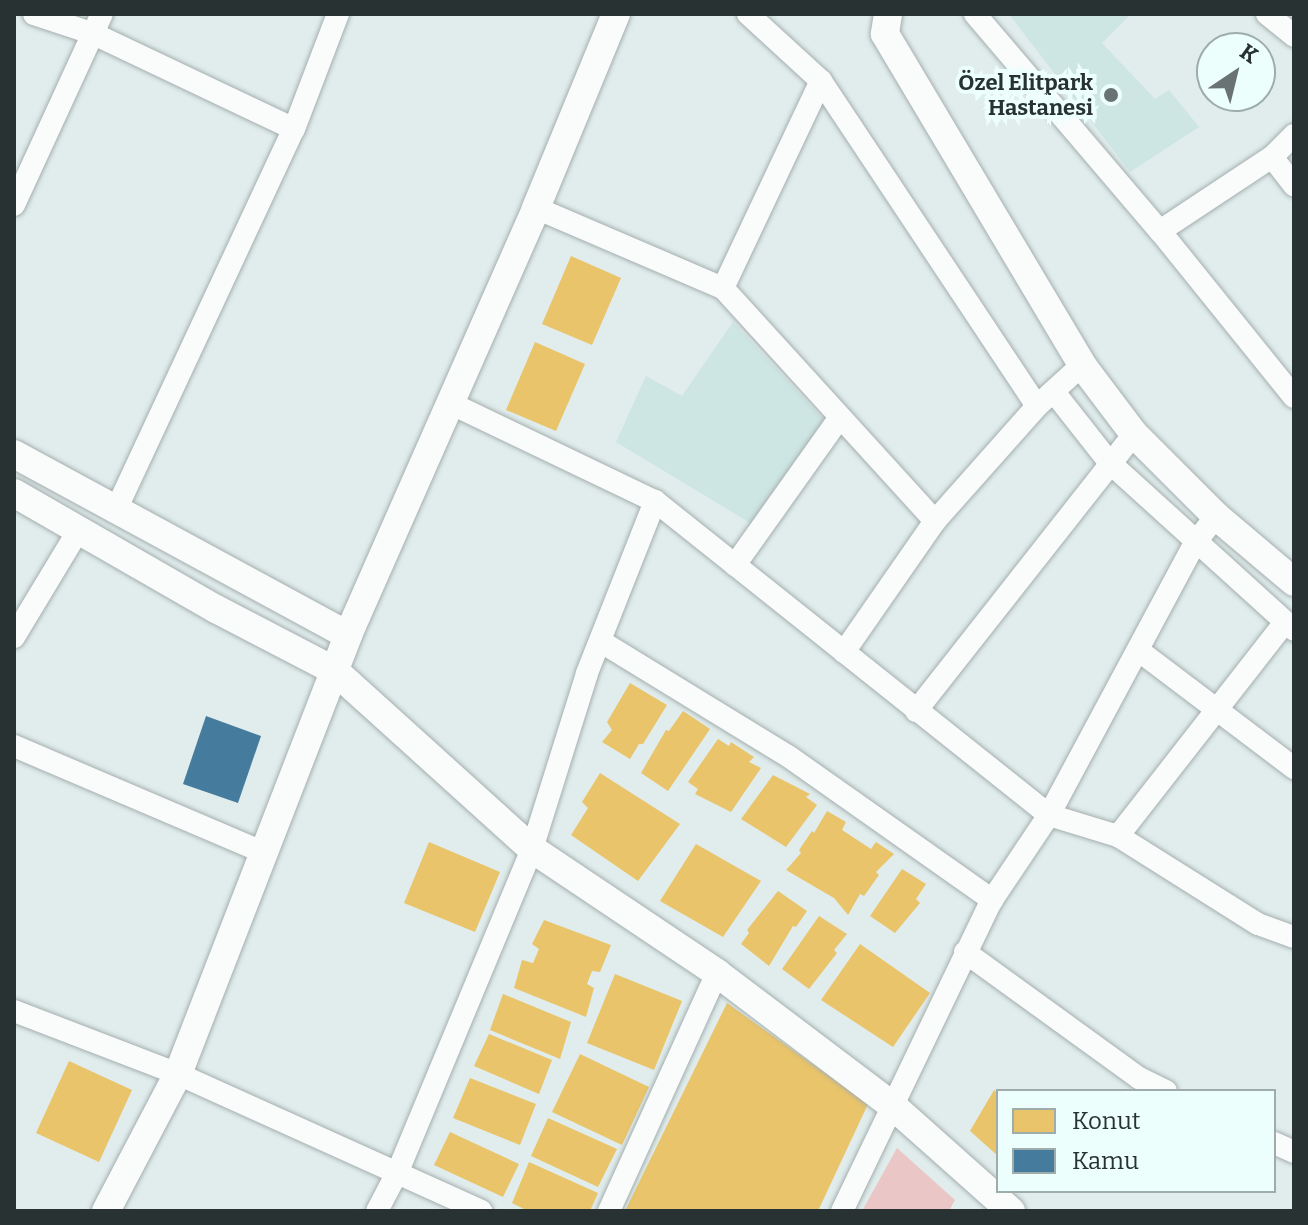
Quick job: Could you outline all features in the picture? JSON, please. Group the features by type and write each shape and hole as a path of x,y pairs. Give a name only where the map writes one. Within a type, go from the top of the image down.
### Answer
{"street":[{"path":"34,14 98,24 294,129"},
{"path":"115,512 294,129 338,14"},
{"path":"106,1211 178,1074 348,635 536,208 616,14"},
{"path":"748,14 821,81 1046,399 1195,543 1290,626 1217,710 1118,836"},
{"path":"888,14 885,34 1082,365 1134,434 1216,516 1294,582"},
{"path":"975,14 1160,231 1294,397"},
{"path":"14,205 98,24"},
{"path":"723,288 821,81"},
{"path":"1160,231 1272,157 1294,135"},
{"path":"1272,157 1294,185"},
{"path":"536,208 723,288 935,521"},
{"path":"844,652 935,521 1046,399 1082,365"},
{"path":"450,403 655,501 1049,815 1118,836 1258,924 1294,937"},
{"path":"735,565 840,417"},
{"path":"916,711 1134,434"},
{"path":"14,454 115,512 348,635"},
{"path":"14,493 335,671 532,849 717,973 893,1106 1011,1211"},
{"path":"377,1211 398,1171 532,849 600,641 655,501"},
{"path":"842,1211 992,900 1049,815 1195,543 1216,516"},
{"path":"14,637 78,531"},
{"path":"600,641 788,756 992,900"},
{"path":"1138,650 1294,768"},
{"path":"14,746 262,852"},
{"path":"965,952 1139,1078 1162,1089"},
{"path":"609,1211 717,973"},
{"path":"14,1011 178,1074 481,1211"}],"shaded area":[{"name":"Özel Elitpark Hastanesi","path":"1009,14 1131,14 1102,43 1155,99 1169,90 1199,127 1130,172"},
{"path":"733,322 823,419 825,431 757,527 616,442 646,376 682,396"},
{"path":"897,1148 955,1200 949,1211 862,1211"}],"building: Konut":[{"path":"571,256 621,278 592,345 542,324"},
{"path":"535,342 585,364 556,431 506,410"},
{"path":"630,683 667,705 630,759 602,742 612,730 607,722"},
{"path":"683,711 710,729 668,791 641,773 666,730 669,731"},
{"path":"718,739 729,746 731,742 754,757 749,762 761,768 731,812 695,794 698,789 688,782"},
{"path":"600,773 680,824 638,881 571,835 588,808 582,802"},
{"path":"773,775 810,794 806,797 817,805 786,847 741,819"},
{"path":"827,811 846,822 842,830 871,849 876,842 894,854 876,872 879,875 864,896 860,894 848,915 834,898 786,870 801,853 799,850"},
{"path":"429,842 500,872 475,932 404,903"},
{"path":"696,844 761,881 723,937 660,901"},
{"path":"902,869 926,884 916,899 920,903 895,933 870,916"},
{"path":"778,891 807,911 796,927 793,926 769,966 741,944 749,933 747,930"},
{"path":"819,916 847,934 834,950 837,953 809,989 782,969"},
{"path":"544,920 611,945 600,972 592,971 587,984 594,988 586,1017 514,988 522,960 533,963 539,949 532,944"},
{"path":"860,944 930,993 893,1047 821,1000"},
{"path":"615,974 682,1001 654,1070 587,1043"},
{"path":"503,994 571,1022 560,1059 490,1030"},
{"path":"727,1003 868,1104 818,1211 625,1211"},
{"path":"489,1034 552,1060 539,1094 474,1066"},
{"path":"580,1054 649,1087 622,1145 552,1112"},
{"path":"69,1061 132,1090 99,1162 36,1133"},
{"path":"470,1078 536,1104 520,1145 453,1118"},
{"path":"994,1090 996,1154 970,1131"},
{"path":"548,1118 617,1149 598,1187 531,1156"},
{"path":"450,1132 519,1164 503,1197 434,1165"},
{"path":"529,1162 598,1193 590,1211 528,1211 512,1203"}],"building: Kamu":[{"path":"206,716 261,736 238,803 183,784"}],"place":[{"name":"Özel Elitpark Hastanesi","path":"1111,95"}]}
